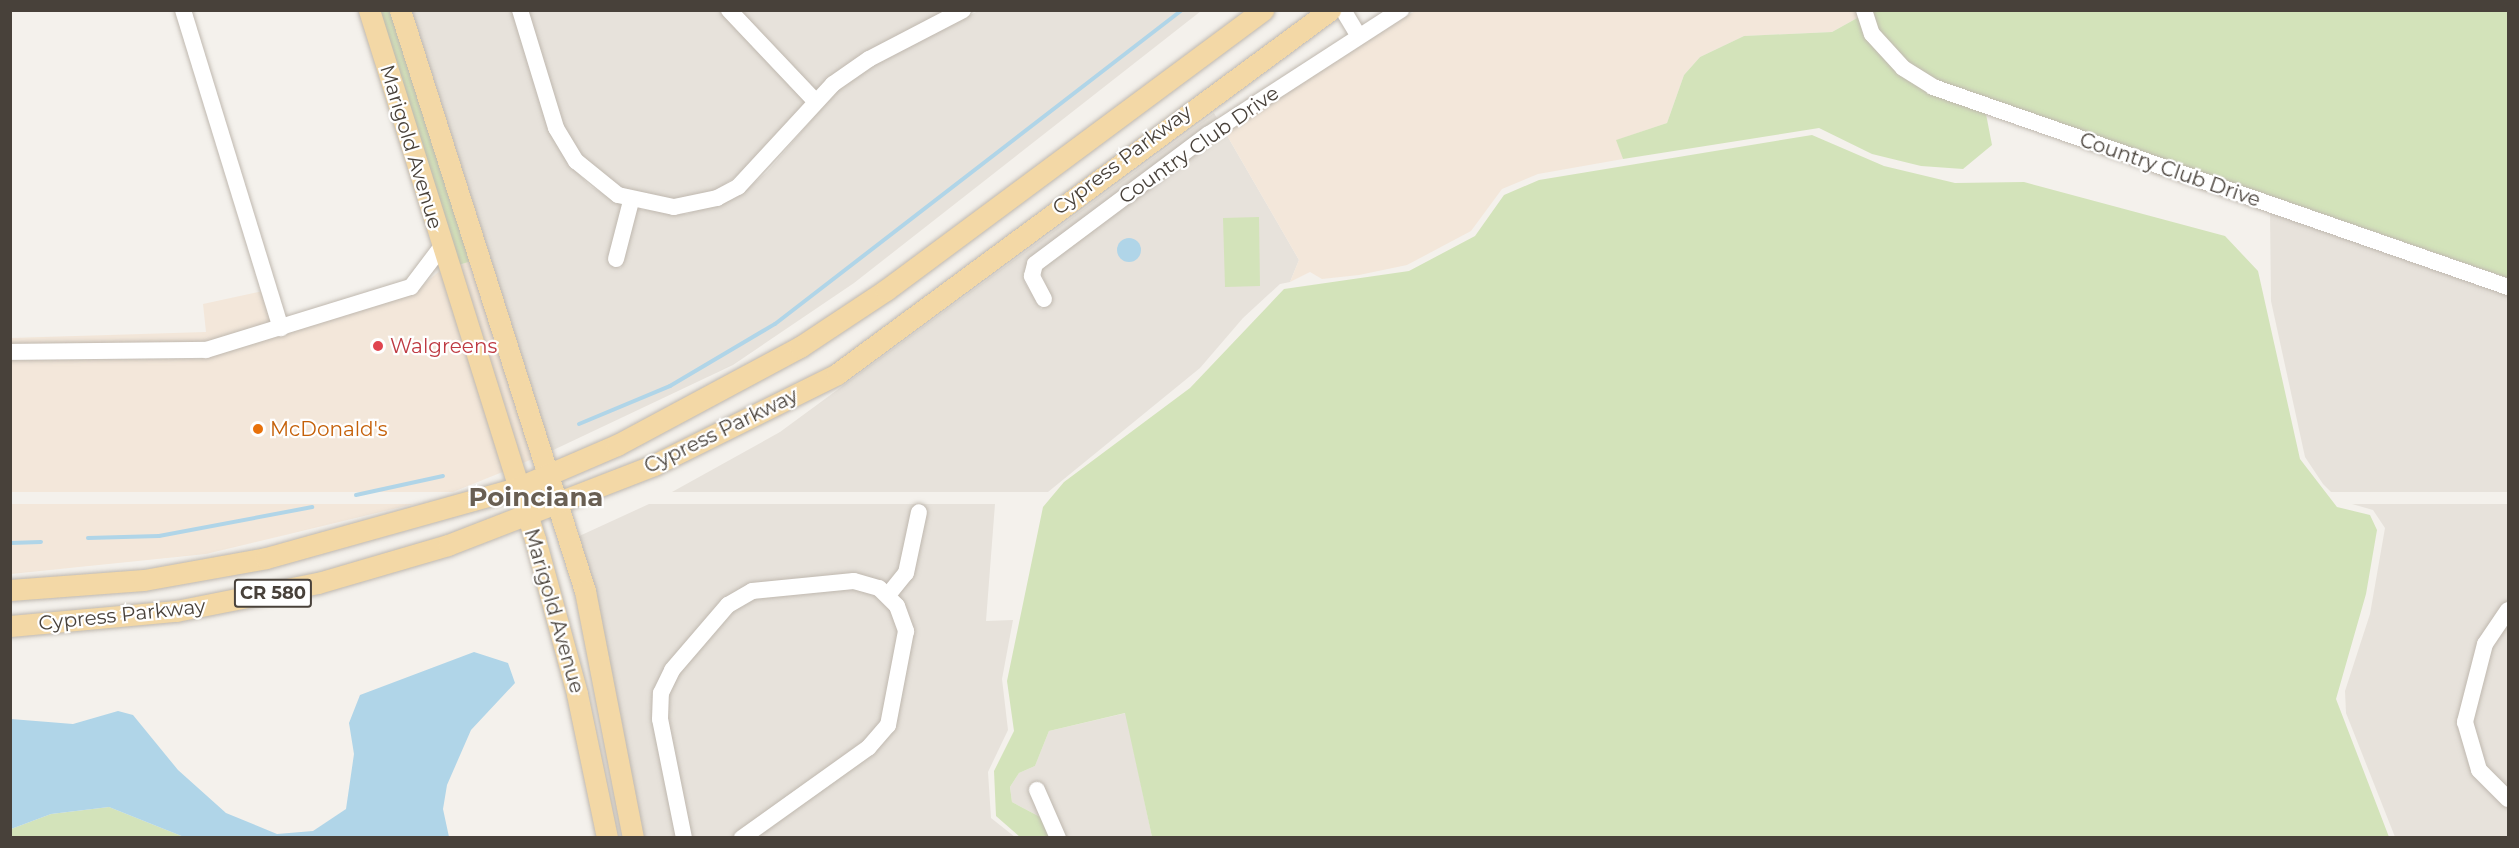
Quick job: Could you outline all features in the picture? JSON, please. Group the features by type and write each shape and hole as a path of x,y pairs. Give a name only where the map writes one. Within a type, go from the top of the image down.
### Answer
{"main road":[{"name":"Marigold Avenue","path":"369,10 527,517 577,694 607,837"},
{"name":"Marigold Avenue","path":"400,10 547,477 558,504 600,658 633,837"},
{"name":"Cypress Parkway","path":"10,590 144,580 266,558 517,488 547,477 706,400 848,316 1263,10"},
{"name":"Cypress Parkway","path":"10,626 121,618 252,598 384,566 527,517 654,465 837,374 1330,10"}],"street":[{"path":"183,10 281,328"},
{"path":"520,10 567,149 594,180 631,201 686,206 728,193 763,166 815,101 870,59 963,10"},
{"path":"729,10 815,101"},
{"path":"1343,10 1358,35"},
{"name":"Country Club Drive","path":"1044,300 1032,276 1035,264 1209,134 1358,35 1401,10"},
{"name":"Country Club Drive","path":"1864,10 1872,34 1903,68 1933,87 2508,287"},
{"path":"616,259 631,201"},
{"path":"10,352 198,352 411,287 442,246"},
{"path":"888,595 906,573 919,512"},
{"path":"684,837 660,719 661,693 672,670 728,605 752,591 854,581 888,595 902,614 906,640 888,724 868,748 742,837"},
{"path":"2508,610 2485,644 2464,722 2479,770 2508,800"},
{"path":"1036,790 1058,837"}],"shaded area":[{"path":"1857,10 1859,17 1832,32 1744,36 1700,57 1684,75 1667,123 1617,140 1623,159 1538,174 1502,189 1471,231 1407,265 1359,275 1322,279 1310,272 1290,282 1299,260 1225,132 1415,11"},
{"path":"407,11 513,11 571,166 590,186 623,205 609,264 621,268 636,209 687,214 741,194 767,172 837,90 873,65 978,11 1201,11 854,283 733,365 547,453"},
{"path":"527,11 719,11 806,101 758,161 715,191 674,200 621,188 589,166 562,125"},
{"path":"738,11 947,11 816,91"},
{"path":"1214,113 1218,120 1023,273 1025,283 1041,309 1052,302 1040,269 1225,132 1299,260 1290,282 1280,284 1243,318 1200,368 1048,492 672,492 780,432"},
{"path":"2270,212 2508,294 2508,492 2331,492 2323,484 2305,457 2271,301"},
{"path":"472,261 534,458 517,466 455,266"},
{"path":"442,269 505,471 453,492 11,492 11,360 199,359 412,294"},
{"path":"263,291 273,323 197,345 11,345 10,338 206,332 203,304"},
{"path":"11,504 414,504 206,554 11,574"},
{"path":"649,504 995,504 986,621 1013,620 1002,679 1008,730 988,772 991,818 1015,837 642,837 621,718 575,538"},
{"path":"2352,504 2508,504 2508,600 2479,641 2458,721 2474,775 2508,808 2508,837 2395,837 2346,713 2345,691 2370,614 2385,528 2373,510"},
{"path":"2508,620 2508,791 2484,766 2471,721 2491,647"},
{"path":"1126,713 1152,837 1050,837 1044,819 1012,802 1010,787 1019,773 1035,766 1049,731"}],"green space":[{"path":"376,11 393,11 472,261 455,266"},
{"path":"1871,11 2508,11 2508,278 1935,80 1907,62 1878,30"},
{"path":"1859,17 1866,37 1986,114 1992,145 1963,169 1921,166 1872,154 1819,128 1623,159 1616,140 1667,123 1684,75 1700,57 1744,36 1832,32"},
{"path":"1812,135 1884,166 1955,183 2024,182 2225,236 2258,271 2300,459 2337,507 2370,515 2377,530 2366,594 2336,699 2389,837 1152,837 1125,713 1049,731 1035,766 1019,773 1010,787 1012,802 1044,819 1050,837 1021,838 996,816 994,771 1014,731 1007,681 1043,507 1064,482 1190,388 1284,289 1409,271 1475,236 1504,195 1539,180"},
{"path":"1259,217 1260,286 1225,287 1223,218"},
{"path":"109,807 184,837 11,838 11,829 51,814"}],"water":[{"path":"1129,238 1137,242 1141,250 1137,258 1129,262 1121,258 1117,250 1121,242"},
{"path":"474,652 508,663 515,683 471,730 447,785 443,809 449,837 184,837 109,807 51,814 11,829 11,719 73,724 118,711 133,715 178,770 226,813 277,834 313,831 346,809 354,754 349,723 360,695"}],"waterway":[{"path":"579,424 670,386 775,324 1182,10"},
{"path":"356,495 443,476"},
{"path":"88,538 159,536 312,507"},
{"path":"10,543 41,542"}],"place":[{"name":"Walgreens","path":"378,346"},
{"name":"McDonald's","path":"258,429"}],"district":[{"name":"Poinciana","path":"536,498"}]}
